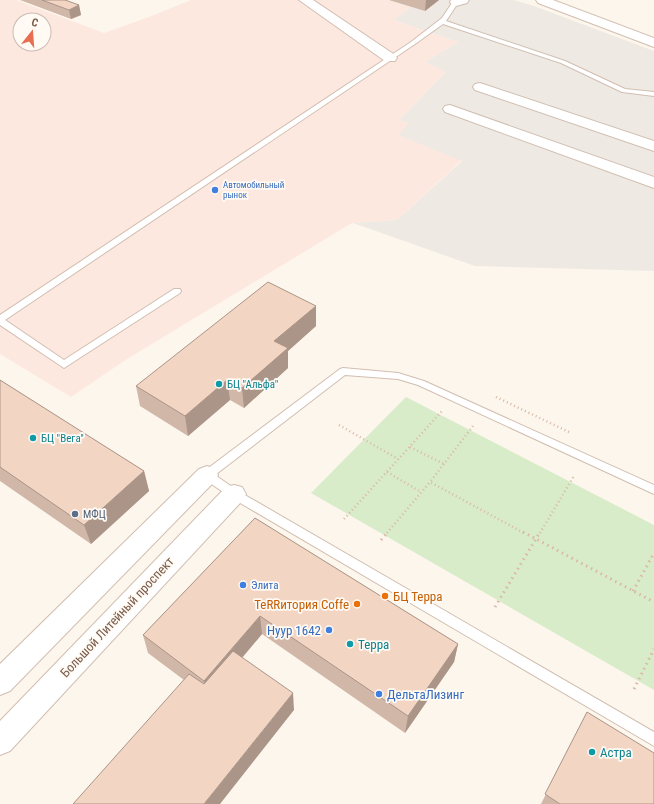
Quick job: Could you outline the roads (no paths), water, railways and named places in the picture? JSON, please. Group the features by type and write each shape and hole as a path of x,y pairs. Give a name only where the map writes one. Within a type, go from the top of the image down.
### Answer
{"street":[{"path":"305,0 388,56"},
{"path":"542,0 654,43"},
{"path":"480,87 654,146"},
{"path":"450,109 654,183"},
{"path":"0,682 207,475"},
{"name":"Большой Литейный проспект","path":"0,741 234,494"}],"lane":[{"path":"177,291 64,365 0,320 388,56 442,22 459,1"},
{"path":"442,22 563,62 624,91 654,94"},
{"path":"654,490 421,383 391,375 342,371 207,475 234,494 654,739"}],"place":[{"name":"Автомобильный рынок","path":"215,190"},
{"name":"БЦ \"Альфа\"","path":"219,384"},
{"name":"БЦ \"Вега\"","path":"33,438"},
{"name":"МФЦ","path":"75,514"},
{"name":"Элита","path":"243,585"},
{"name":"БЦ Терра","path":"385,596"},
{"name":"ТеRRитория Coffe","path":"357,604"},
{"name":"Нуур 1642","path":"329,630"},
{"name":"Терра","path":"350,644"},
{"name":"ДельтаЛизинг","path":"379,694"},
{"name":"Астра","path":"592,752"}]}
